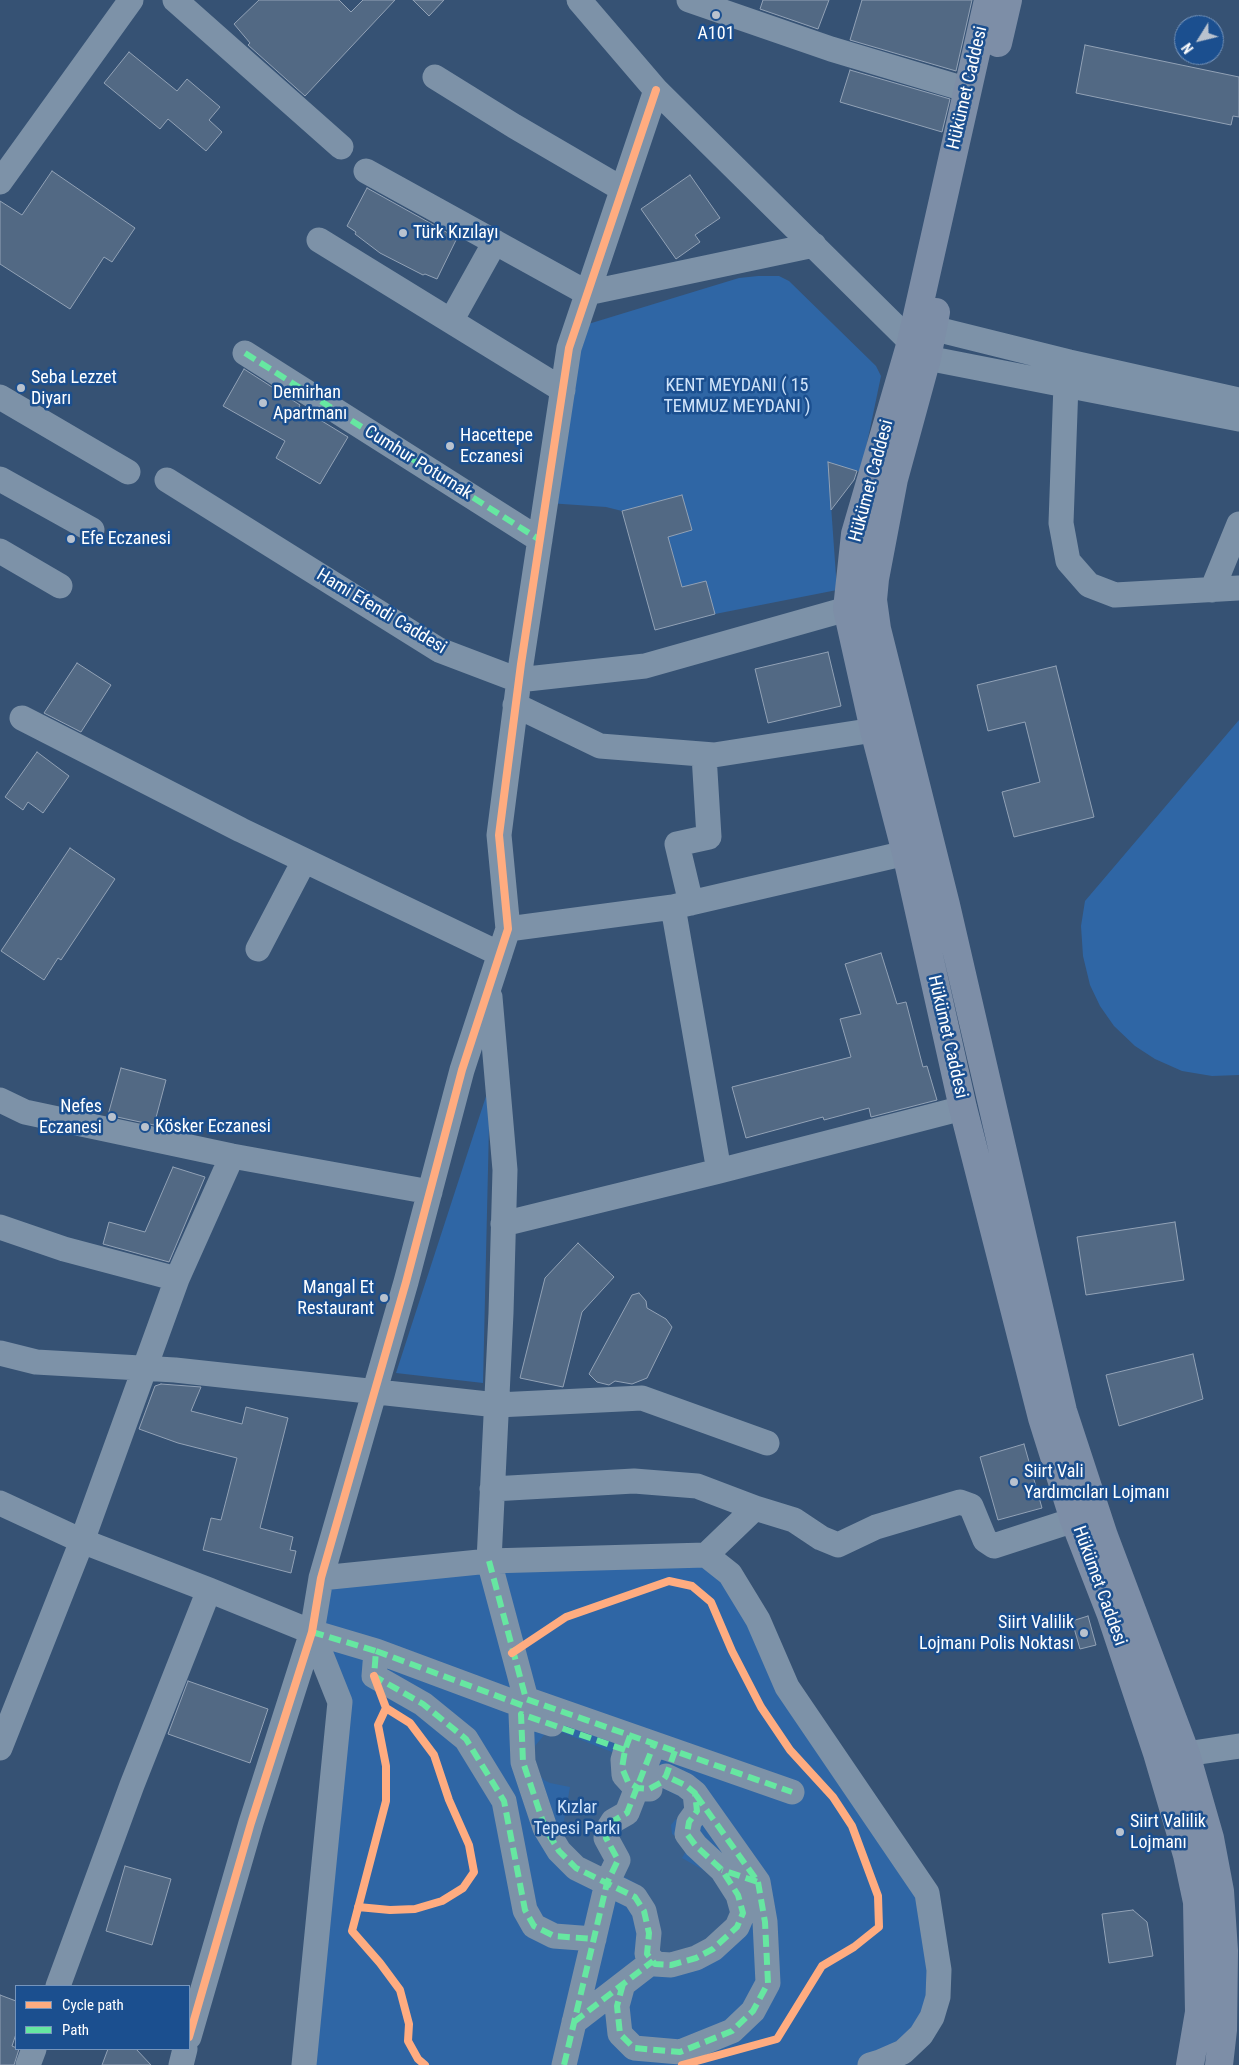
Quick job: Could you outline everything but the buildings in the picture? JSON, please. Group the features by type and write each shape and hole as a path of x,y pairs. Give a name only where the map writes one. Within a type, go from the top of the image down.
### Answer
{"main road":[{"name":"Hükümet Caddesi","path":"988,0 968,90 923,343 855,534 847,610 874,730 906,853 963,1108 1042,1418 1074,1520 1111,1615 1157,1753 1187,1855 1197,1902 1199,2012 1190,2065"},
{"path":"1008,0 923,343 894,479 875,579 873,600 877,630 946,906 1063,1411 1104,1536 1186,1754 1210,1838 1220,1891 1224,1951 1223,2030 1219,2065"}],"street":[{"path":"0,182 131,0"},
{"path":"175,0 341,147"},
{"path":"579,0 656,90 814,245 923,343 1068,373 1239,400"},
{"path":"689,0 752,10 831,49 968,90"},
{"path":"436,77 514,126 622,189"},
{"path":"190,2034 250,1828 312,1632 321,1578 375,1392 462,1070 508,929 499,836 518,680 569,348 656,90"},
{"path":"366,171 587,293 814,245"},
{"path":"319,240 563,390"},
{"path":"451,321 495,242"},
{"name":"Cumhur Poturnak","path":"245,353 540,540"},
{"path":"1068,373 1239,419"},
{"path":"1068,373 1061,523 1068,561 1088,585 1115,595 1239,588"},
{"path":"0,397 128,472"},
{"path":"0,479 92,530"},
{"name":"Hami Efendi Caddesi","path":"167,480 439,650 518,680 645,666 847,610"},
{"path":"1212,590 1237,534"},
{"path":"0,551 60,586"},
{"path":"515,705 600,746 714,756 874,730"},
{"path":"22,718 241,830 500,954"},
{"path":"704,754 709,837 677,844 682,905 719,1171"},
{"path":"508,929 682,905 906,853"},
{"path":"258,949 304,860"},
{"path":"489,987 505,1170 497,1405 489,1561 524,1707 523,1762 545,1828 559,1850 576,1868 635,1897 644,1911 649,1934 647,1954 655,1964 671,1965 696,1958 713,1949 737,1926 743,1913 738,1894 722,1870 696,1846 687,1834 689,1822 697,1811 695,1793"},
{"path":"0,1100 25,1112 232,1156 430,1192"},
{"path":"503,1224 963,1108"},
{"path":"0,1748 82,1541 146,1369 177,1279 232,1156"},
{"path":"0,1227 64,1250 177,1279"},
{"path":"0,1353 36,1362 175,1370 497,1405 642,1398 767,1443"},
{"path":"492,1489 634,1481 697,1486 755,1508 794,1520 821,1538 838,1546 876,1527 960,1502 971,1506 985,1540 994,1546 1074,1520"},
{"path":"0,1503 82,1541 312,1632 376,1651 524,1707 627,1743 665,1748 792,1792"},
{"path":"706,1555 755,1508"},
{"path":"321,1578 489,1561 706,1555 730,1574 758,1620 788,1688 927,1893 939,1970 938,1997 932,2017 921,2034 903,2052 870,2065"},
{"path":"58,1985 132,1785 209,1590"},
{"path":"304,2065 340,1702 312,1632"},
{"path":"376,1651 374,1676 423,1704 466,1739 504,1801 525,1910 534,1926 554,1936 594,1939"},
{"path":"627,1743 622,1768 628,1782 638,1788 649,1789 656,1787 666,1776 665,1748"},
{"path":"1186,1754 1239,1746"},
{"path":"564,2065 607,1883 618,1860 606,1838 608,1829 613,1821 627,1813 638,1788 665,1748"},
{"path":"622,1984 617,2006 620,2034 634,2048 680,2052 732,2031 753,2011 768,1983 764,1922 758,1882 695,1793 685,1785 666,1776"},
{"path":"722,1870 758,1882"},
{"path":"574,2022 653,1961"},
{"path":"28,2065 34,2050"},
{"path":"181,2065 185,2050"}],"green space":[{"name":"KENT MEYDANI ( 15 TEMMUZ MEYDANI )","path":"779,276 789,281 876,366 881,376 861,472 828,463 837,590 715,614 706,581 682,587 668,537 691,530 682,495 622,511 606,507 548,503 585,325 739,278"},
{"path":"1239,720 1239,1075 1212,1076 1182,1071 1155,1059 1135,1046 1114,1026 1100,1006 1090,985 1083,956 1081,926 1085,901"},
{"path":"490,1084 483,1383 396,1373"},
{"name":"Kızlar Tepesi Parkı","path":"706,1555 927,1893 932,2017 870,2065 304,2065 340,1702 312,1632 321,1578"}],"shaded area":[{"path":"556,1730 622,1756 662,1788 689,1801 686,1814 675,1820 671,1825 672,1834 689,1846 682,1858 724,1882 733,1900 728,1925 685,1956 657,1954 640,1886 627,1878 601,1870 578,1859 562,1832 570,1787 550,1783 544,1780 535,1770 535,1746 544,1735"}],"marked path":[{"path":"245,353 540,540"},
{"path":"489,1561 526,1699 792,1792"},
{"path":"312,1632 376,1651 374,1676 423,1704 466,1739 504,1801 525,1910 534,1926 554,1936 594,1939"},
{"path":"376,1651 524,1706"},
{"path":"625,1750 521,1714 523,1762 545,1828 559,1851 576,1868 635,1897 644,1911 649,1933 647,1954 655,1964 671,1965 696,1958 713,1949 737,1927 743,1913 738,1895 722,1870 696,1846 687,1834 689,1822 697,1811 695,1793 685,1785 666,1776"},
{"path":"630,1736 622,1768 628,1782 638,1788 649,1789 662,1782 675,1751"},
{"path":"564,2065 607,1883 618,1860 606,1838 608,1829 613,1821 627,1813 654,1744"},
{"path":"696,1795 758,1882 722,1870"},
{"path":"623,1984 617,2006 620,2034 634,2048 680,2052 732,2031 753,2011 768,1983 765,1922 758,1882"},
{"path":"574,2022 653,1961"}],"cycle path":[{"path":"190,2034 251,1823 312,1632 321,1578 406,1282 462,1070 508,929 499,835 521,664 569,348 656,90"},
{"path":"512,1653 566,1617 669,1581 692,1586 711,1602 732,1651 761,1707 790,1750 833,1797 852,1826 878,1896 879,1927 854,1947 822,1966 777,2039 682,2065"},
{"path":"374,1676 386,1708 378,1725 386,1766 386,1801 352,1931 380,1963 400,1990 409,2024 408,2041 418,2059 425,2065"},
{"path":"358,1907 390,1910 415,1909 442,1901 463,1888 474,1872 469,1845 449,1800 434,1755 410,1723 386,1708"}],"place":[{"name":"A101","path":"716,15"},
{"name":"Türk Kızılayı","path":"403,233"},
{"name":"Seba Lezzet Diyarı","path":"21,388"},
{"name":"Demirhan Apartmanı","path":"263,403"},
{"name":"Hacettepe Eczanesi","path":"450,446"},
{"name":"Efe Eczanesi","path":"71,539"},
{"name":"Nefes Eczanesi","path":"112,1117"},
{"name":"Kösker Eczanesi","path":"145,1127"},
{"name":"Mangal Et Restaurant","path":"384,1298"},
{"name":"Siirt Vali Yardımcıları Lojmanı","path":"1014,1482"},
{"name":"Siirt Valilik Lojmanı Polis Noktası","path":"1084,1633"},
{"name":"Siirt Valilik Lojmanı","path":"1120,1832"}]}
